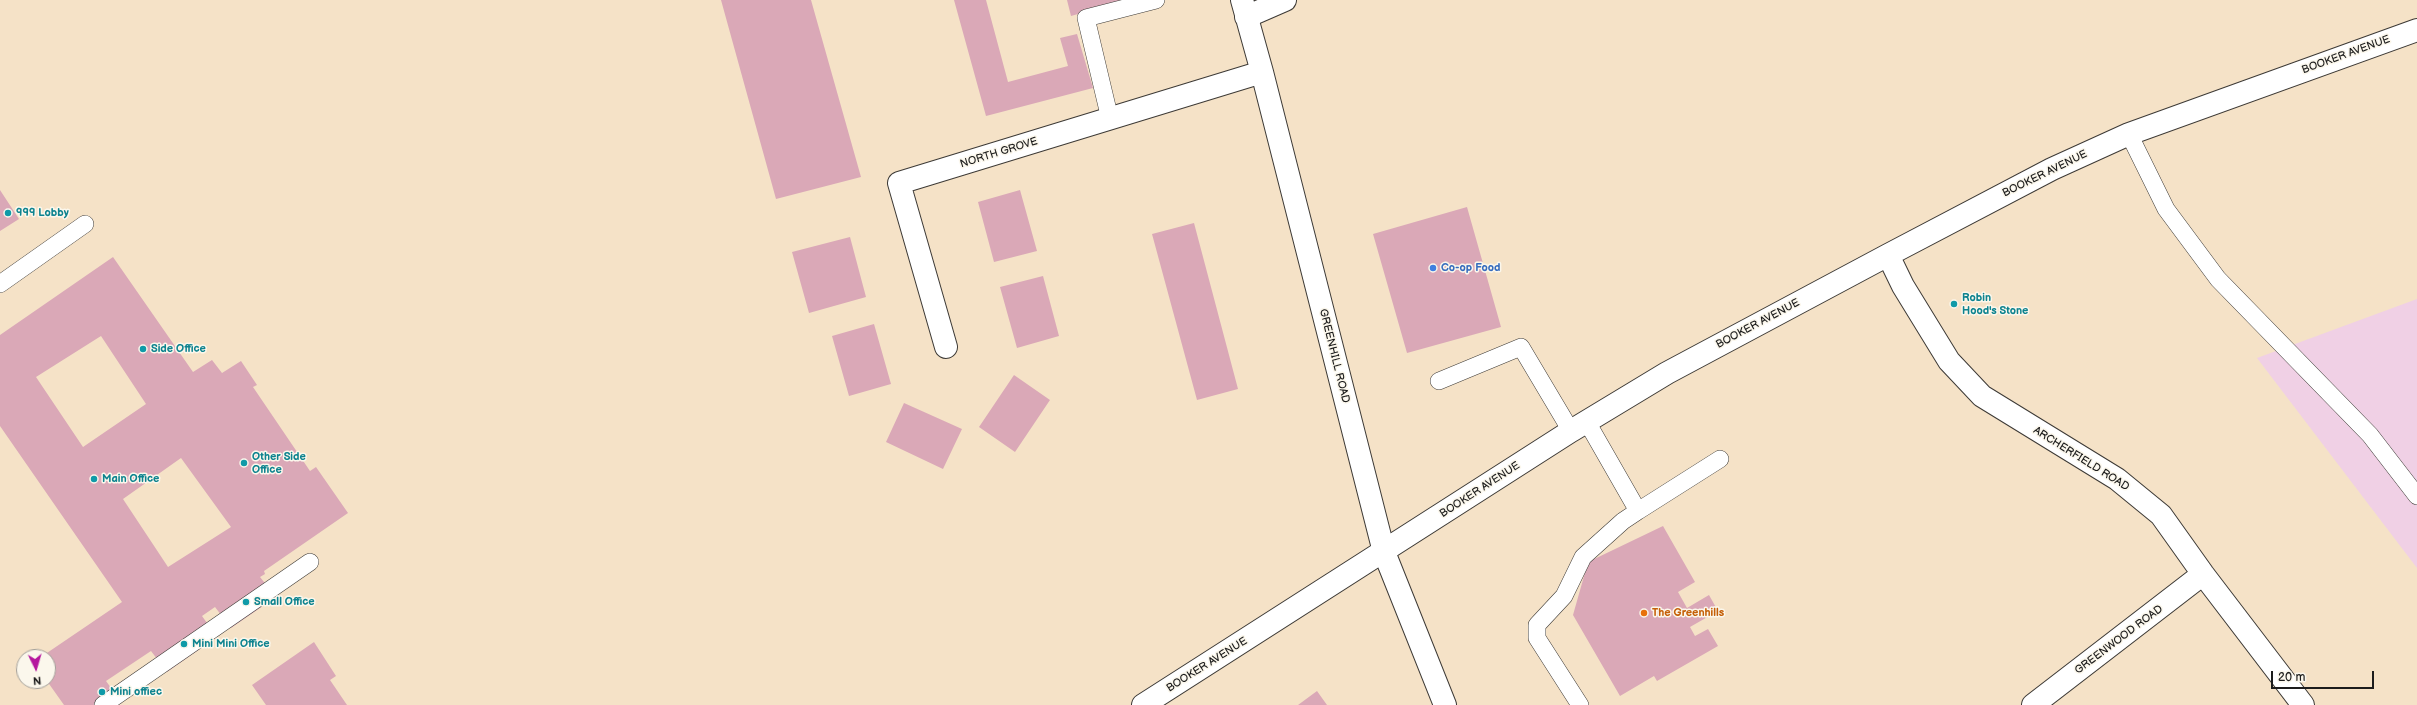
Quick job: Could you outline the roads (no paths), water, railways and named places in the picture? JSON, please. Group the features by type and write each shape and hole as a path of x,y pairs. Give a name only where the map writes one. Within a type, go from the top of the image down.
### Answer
{"street":[{"path":"1244,8 1286,0"},
{"name":"GREENHILL ROAD","path":"1244,8 1262,72 1384,552 1445,705"},
{"name":"BOOKER AVENUE","path":"1143,705 1579,426 1667,373 1888,255 2052,169 2129,134 2417,30"},
{"name":"NORTH GROVE","path":"946,348 899,183 1262,72"},
{"name":"ARCHERFIELD ROAD","path":"1888,255 1903,286 1949,361 1982,396 2117,479 2156,510 2303,705"},
{"name":"GREENWOOD ROAD","path":"2034,705 2203,574"}],"lane":[{"path":"1110,119 1086,18 1156,0"},
{"path":"2129,134 2166,209 2218,279 2370,435 2417,496"},
{"path":"0,284 85,224"},
{"path":"1439,381 1521,347 1579,426 1638,511"},
{"path":"1580,705 1537,638 1537,625 1564,596 1582,557 1623,521 1720,459"},
{"path":"103,705 310,562"}],"place":[{"name":"999 Lobby","path":"8,213"},
{"name":"Co-op Food","path":"1433,268"},
{"name":"Robin Hood's Stone","path":"1954,304"},
{"name":"Side Office","path":"143,349"},
{"name":"Other Side Office","path":"244,463"},
{"name":"Main Office","path":"94,479"},
{"name":"Small Office","path":"246,602"},
{"name":"The Greenhills","path":"1644,613"},
{"name":"Mini Mini Office","path":"184,644"},
{"name":"Mini offiec","path":"102,692"}]}
